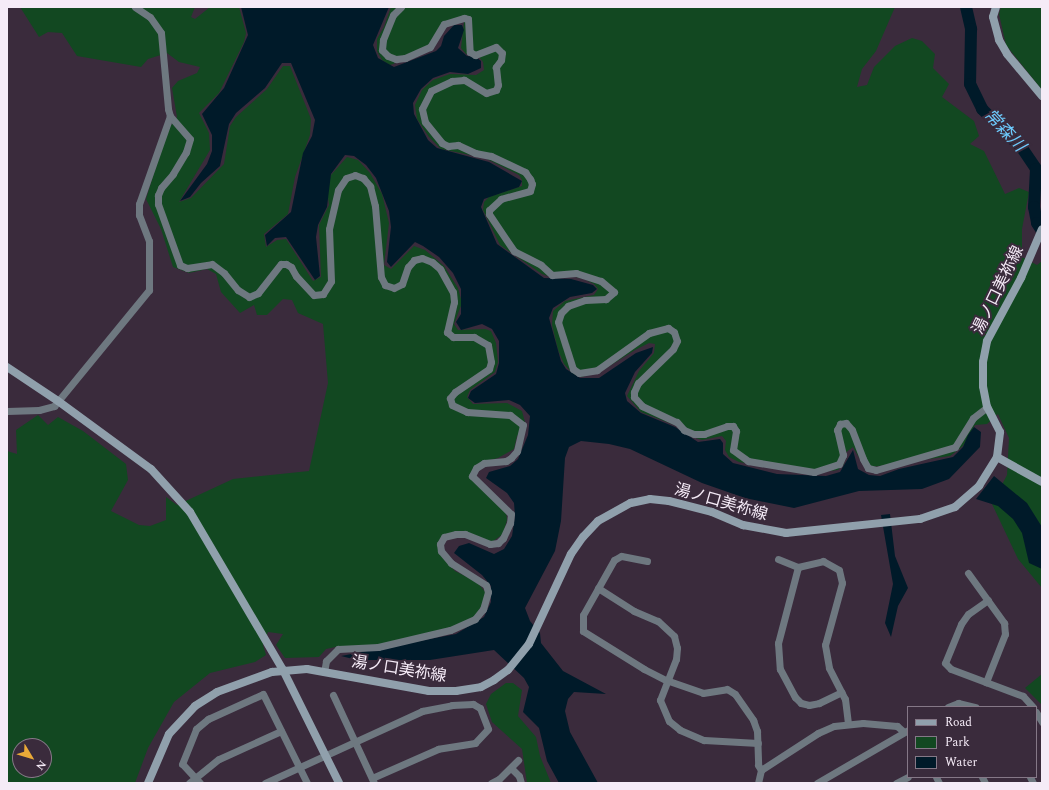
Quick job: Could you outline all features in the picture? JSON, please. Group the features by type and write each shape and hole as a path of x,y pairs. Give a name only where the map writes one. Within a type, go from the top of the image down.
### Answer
{"main road":[{"path":"996,7 993,17 998,40 1007,54 1042,96"},
{"name":"湯ノ口美祢線","path":"148,783 169,734 195,706 217,692 283,670 307,669 429,691 456,691 481,686 494,680 523,654 540,626 571,554 598,521 631,503 650,499 669,501 712,512 743,525 786,532 870,525 938,515 966,499 979,486 997,457 1000,432 987,407 982,386 983,362 987,341 1021,278 1040,233"},
{"path":"7,367 58,401 152,469 171,489 203,530 283,670 339,783"},
{"path":"997,457 1042,482"}],"street":[{"path":"7,411 50,408 58,401 149,290 149,241 139,215 139,204 170,116 161,33 150,17 135,7"},
{"path":"401,7 393,15 383,40 382,50 388,56 405,58 430,47 444,24 464,18 468,19 470,52 475,55 496,47 502,53 501,60 496,67 498,86 496,90 486,93 464,80 452,80 431,90 422,109 425,122 442,143 448,146 458,145 475,153 491,156 525,172 530,178 532,184 530,191 501,199 489,210 489,214 514,251 541,265 552,275 576,273 601,281 614,292 606,299 585,300 568,306 561,313 558,322 573,369 579,373 597,370 649,333 668,328 674,332 677,341 673,349 636,387 634,397 642,406 677,422 684,430 694,434 704,434 727,426 733,426 736,431 733,450 748,461 814,472 839,464 843,455 837,430 840,424 846,423 852,430 868,468 876,470 955,447 973,418 987,407"},
{"path":"170,116 190,139 189,145 173,174 161,188 158,204 180,265 187,268 212,264 221,270 238,290 249,297 258,293 281,264 286,264 292,266 296,276 314,295 324,294 331,281 329,229 338,190 346,178 355,175 364,178 370,186 375,206 381,277 385,285 394,288 402,284 408,266 414,260 422,258 432,262 440,269 453,292 454,302 447,332 453,337 474,337 488,345 491,362 489,369 455,392 450,398 452,405 467,412 510,415 523,425 517,451 511,458 506,461 484,463 476,468 472,476 511,514 510,523 503,538 498,543 490,544 465,534 456,534 444,537 440,544 441,552 452,562 486,585 488,592 483,609 475,619 450,630 378,647 338,649 326,661 324,672"},
{"path":"647,561 621,556 614,560 583,615 583,631 637,665 666,680 703,693 727,689 734,694 753,720 758,743 758,765 761,770 758,783"},
{"path":"778,559 798,567 823,561 839,570 842,583 825,645 829,668 842,692 848,723"},
{"path":"798,567 778,643 780,669 795,697 801,703 809,705 819,703 842,692"},
{"path":"968,573 1002,618 1005,634 986,682"},
{"path":"598,588 634,611 658,621 674,636 677,648 676,659 666,680 660,700 669,721 680,730 704,740 758,743"},
{"path":"988,600 968,614 961,624 945,663 951,669 1023,696 1032,706"},
{"path":"282,731 219,759 195,781 182,764 183,758 196,729 208,719 262,694 282,731 307,783"},
{"path":"265,783 354,742 422,711 452,705 472,704 480,708 488,729 475,743 438,749 373,781 354,742 333,695"},
{"path":"950,706 958,703 972,706"},
{"path":"761,770 818,733 848,723 897,726 906,731"},
{"path":"817,783 906,731"},
{"path":"491,783 511,768 518,760"},
{"path":"511,768 518,776 521,783"},
{"path":"896,783 907,778"}],"green space":[{"path":"20,7 195,7 191,17 195,19 210,7 239,7 246,33 244,42 219,93 199,113 209,133 210,150 179,202 191,198 224,164 230,126 236,117 267,89 283,66 290,66 311,119 310,135 295,177 288,214 264,234 266,247 277,240 286,239 313,281 321,277 319,225 329,205 327,190 331,175 347,157 358,160 370,173 382,194 389,223 384,265 391,269 414,246 425,250 444,266 458,288 462,303 454,324 458,330 485,329 491,331 496,343 498,362 495,372 470,390 467,397 473,404 507,403 522,411 526,426 517,436 514,449 498,458 482,462 472,474 506,511 507,520 503,534 492,542 481,538 443,536 442,557 455,571 477,582 486,593 481,607 474,617 447,629 376,646 340,646 326,649 319,657 285,658 276,645 283,634 268,632 263,645 266,655 255,662 210,673 174,702 148,748 135,783 7,783 7,451 17,454 16,430 38,415 48,425 58,417 83,431 126,464 128,480 111,511 139,525 150,526 166,520 166,497 177,505 233,479 309,471 328,383 323,324 298,313 292,300 283,299 267,315 257,315 254,305 240,313 221,292 216,274 207,269 189,273 173,267 161,229 146,199 167,131 177,117 172,88 178,81 197,73 200,67 179,62 167,53 148,59 141,67 77,56 62,33 48,32 39,37"},
{"path":"391,7 895,7 876,51 862,69 857,87 867,85 874,67 895,46 912,38 922,41 935,54 933,68 949,84 942,97 974,121 979,136 970,144 984,151 1005,194 1019,188 1029,192 1022,229 1022,257 1037,265 1042,261 1042,588 1018,559 992,504 1007,475 1009,438 998,414 987,424 975,425 963,446 950,456 865,468 853,447 845,453 844,464 838,470 804,474 739,462 729,457 725,450 726,441 722,436 702,440 677,426 641,412 627,396 639,371 654,353 655,344 649,343 635,350 600,372 581,377 573,374 564,364 558,350 552,325 553,311 565,301 594,295 598,289 594,284 584,279 572,276 551,277 542,274 500,245 483,210 484,202 489,197 522,186 522,180 519,175 485,158 441,149 429,137 417,119 415,105 422,90 433,80 450,74 476,75 484,70 483,62 479,57 466,54 461,48 464,22 457,22 444,28 435,45 428,51 390,65 382,60 377,51 377,39 384,27"},
{"path":"1001,7 1042,7 1042,90 1006,45 999,14"},
{"path":"1042,674 1042,705 1025,688"},
{"path":"506,683 513,683 522,690 518,716 536,737 540,756 551,783 527,783 522,749 492,722 486,704 491,694"}],"water":[{"path":"241,7 389,7 373,45 378,58 394,67 436,51 441,46 444,36 454,25 462,25 464,30 458,48 467,56 476,57 481,61 481,68 468,74 450,72 433,78 421,89 413,103 414,114 428,140 437,148 489,162 522,181 519,187 484,199 481,207 497,244 544,278 571,279 593,285 597,289 592,293 570,297 553,308 549,318 561,361 566,369 580,378 599,378 636,353 653,347 652,353 635,372 625,393 627,401 641,413 675,427 698,442 720,439 723,443 723,454 733,463 777,474 826,476 840,472 853,450 858,469 869,475 880,476 899,469 953,457 963,447 968,435 974,427 981,432 980,447 949,479 922,489 859,491 794,508 745,498 702,483 630,449 609,444 581,441 569,447 565,458 561,521 555,551 525,608 530,621 540,633 541,643 563,671 606,694 574,692 568,699 565,711 570,732 598,783 559,783 547,761 539,728 523,712 529,687 524,678 494,650 430,660 357,660 341,656 456,634 484,617 491,602 491,586 482,575 454,553 459,546 469,543 494,554 504,549 512,536 515,516 514,503 507,493 486,478 489,472 510,466 518,459 528,435 530,416 520,405 509,400 475,403 468,398 471,391 496,374 499,363 499,341 492,329 482,324 461,330 456,322 461,314 461,289 453,273 439,257 415,242 391,267 387,262 391,227 389,211 376,178 366,165 354,156 345,155 331,174 327,207 318,225 316,237 320,276 315,280 286,237 275,238 267,246 265,235 291,212 303,153 312,136 315,120 291,63 282,63 265,88 236,113 229,124 220,166 201,183 190,197 180,201 207,164 212,151 212,135 202,114 224,88 248,35"},
{"path":"994,476 1027,503 1042,527 1042,569 1029,563 1022,533 1013,519 998,506 976,499"},
{"path":"890,514 895,556 908,588 898,606 891,637 885,623 893,584 881,515"}],"waterway":[{"name":"常森川","path":"966,7 971,29 970,84 982,109 1022,148 1036,169 1034,207 1037,223 1042,231"}]}
